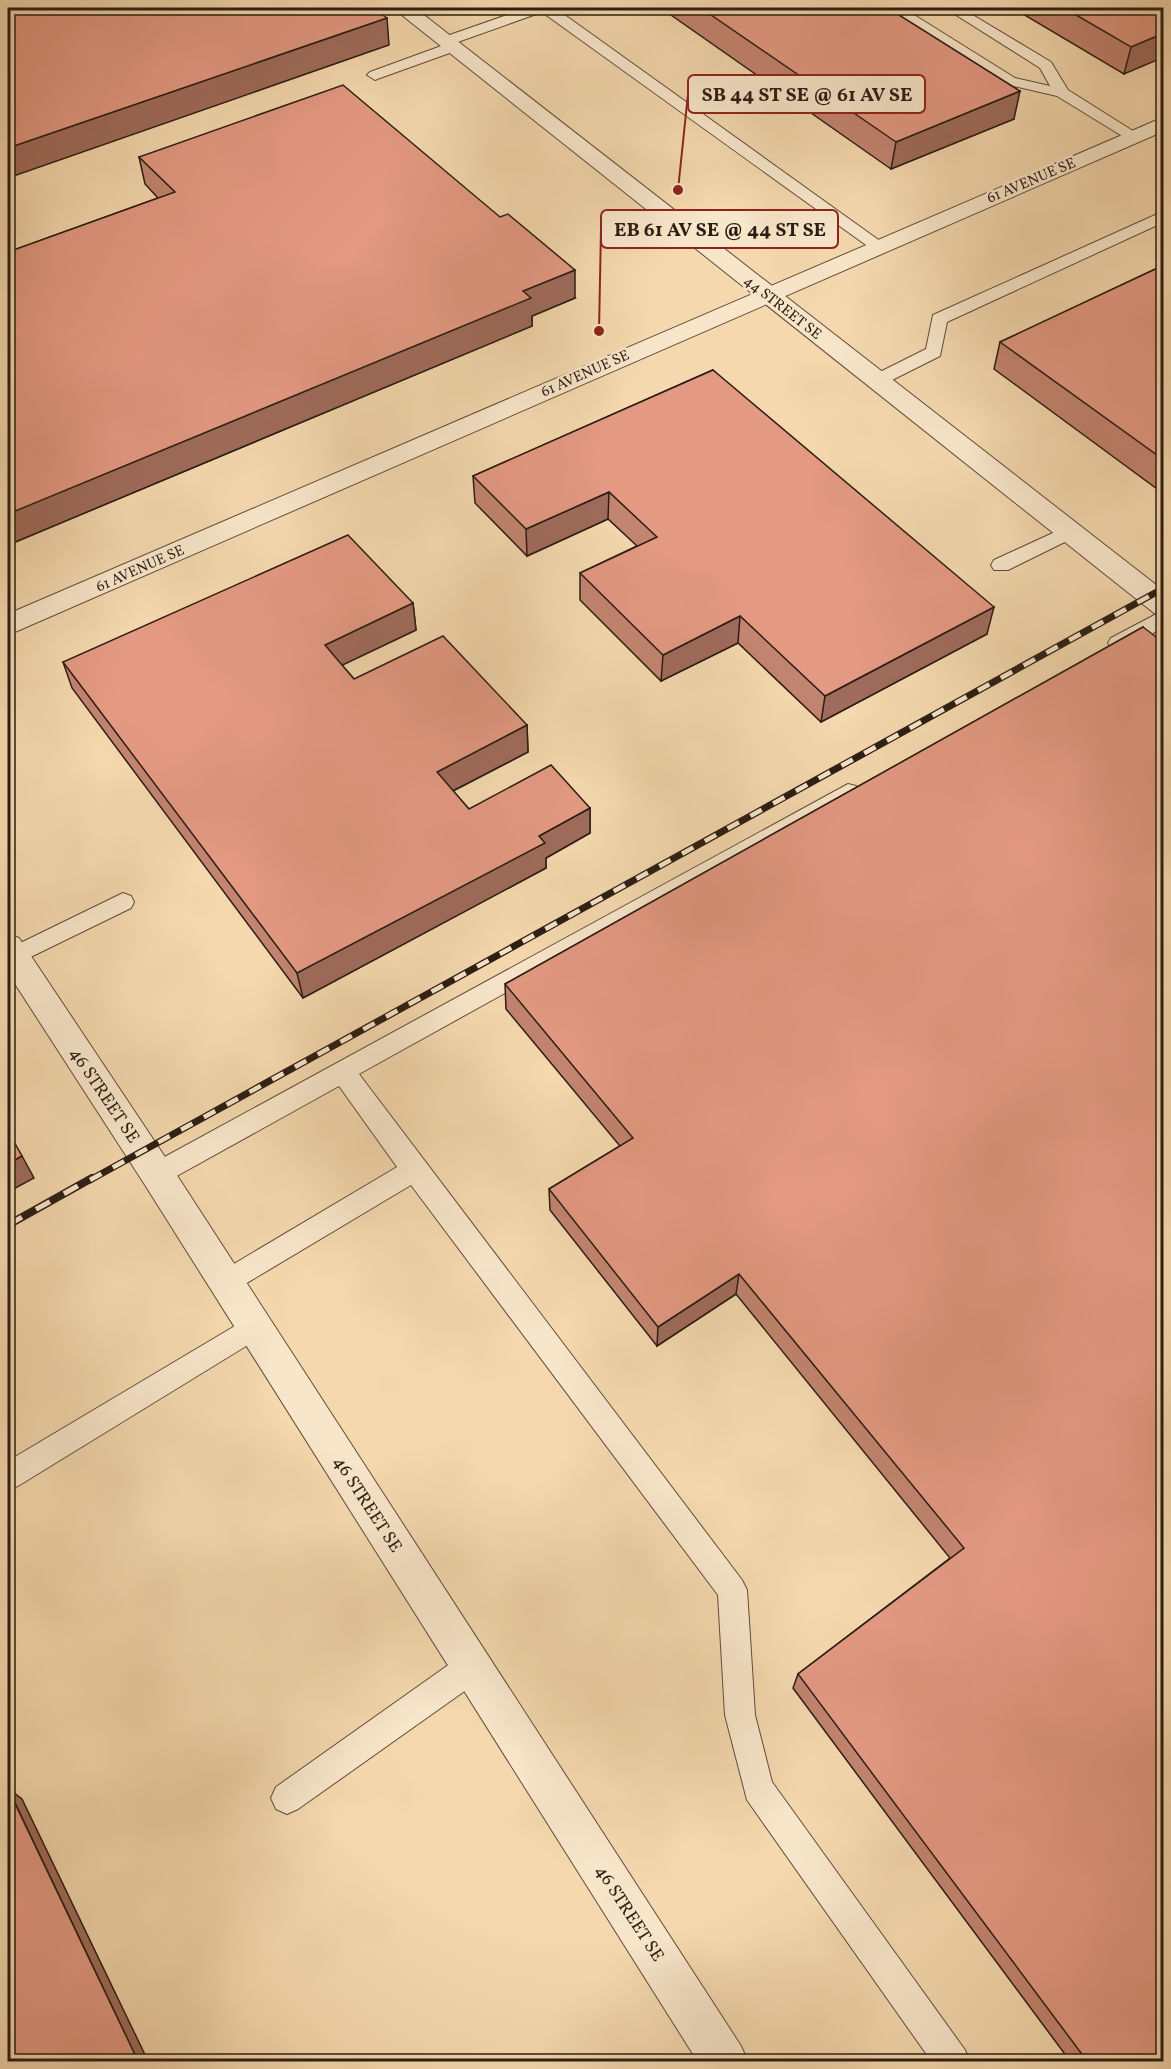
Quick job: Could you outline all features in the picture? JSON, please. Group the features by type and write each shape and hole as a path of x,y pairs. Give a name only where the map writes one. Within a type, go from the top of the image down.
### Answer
{"street":[{"name":"44 STREET SE","path":"403,8 1164,606"},
{"name":"61 AVENUE SE","path":"8,626 1164,123"},
{"name":"46 STREET SE","path":"9,954 157,1174 725,2061"}],"lane":[{"path":"375,75 539,8"},
{"path":"546,8 879,246"},
{"path":"894,8 1010,81 1062,93 1133,136"},
{"path":"952,8 1046,65 1062,93"},
{"path":"876,381 934,352 939,319 1164,216"},
{"path":"1001,566 1068,532"},
{"path":"1104,651 1164,617"},
{"path":"157,1174 864,783"},
{"path":"9,954 123,902"},
{"path":"343,1072 414,1170 732,1590 740,1714 758,1789 953,2061"},
{"path":"226,1282 414,1170"},
{"path":"8,1476 255,1326"},
{"path":"288,1798 472,1667"}],"building":[{"path":"8,8 373,8 387,18 8,148"},
{"path":"701,8 888,8 1020,91 896,142"},
{"path":"1064,8 1164,8 1164,33 1131,47"},
{"path":"343,85 500,217 508,214 575,270 523,291 531,298 8,514 8,252 175,192 139,157"},
{"path":"1164,265 1164,460 1000,342"},
{"path":"713,370 994,607 825,696 740,616 663,655 580,573 657,537 609,492 526,529 473,476"},
{"path":"348,535 413,603 325,645 354,679 443,636 527,725 437,772 469,809 551,765 590,808 539,836 545,843 297,973 63,662"},
{"path":"1143,627 1164,643 1164,2061 1087,2061 798,1674 964,1548 739,1274 658,1327 549,1189 633,1138 505,984"},
{"path":"8,1131 22,1156 8,1164"},
{"path":"8,1789 138,2061 8,2061"}],"railway":[{"path":"90,1180 1164,588"},
{"path":"8,1225 92,1178"}],"place":[{"name":"SB 44 ST SE @ 61 AV SE","path":"678,190"},
{"name":"EB 61 AV SE @ 44 ST SE","path":"599,331"}]}
